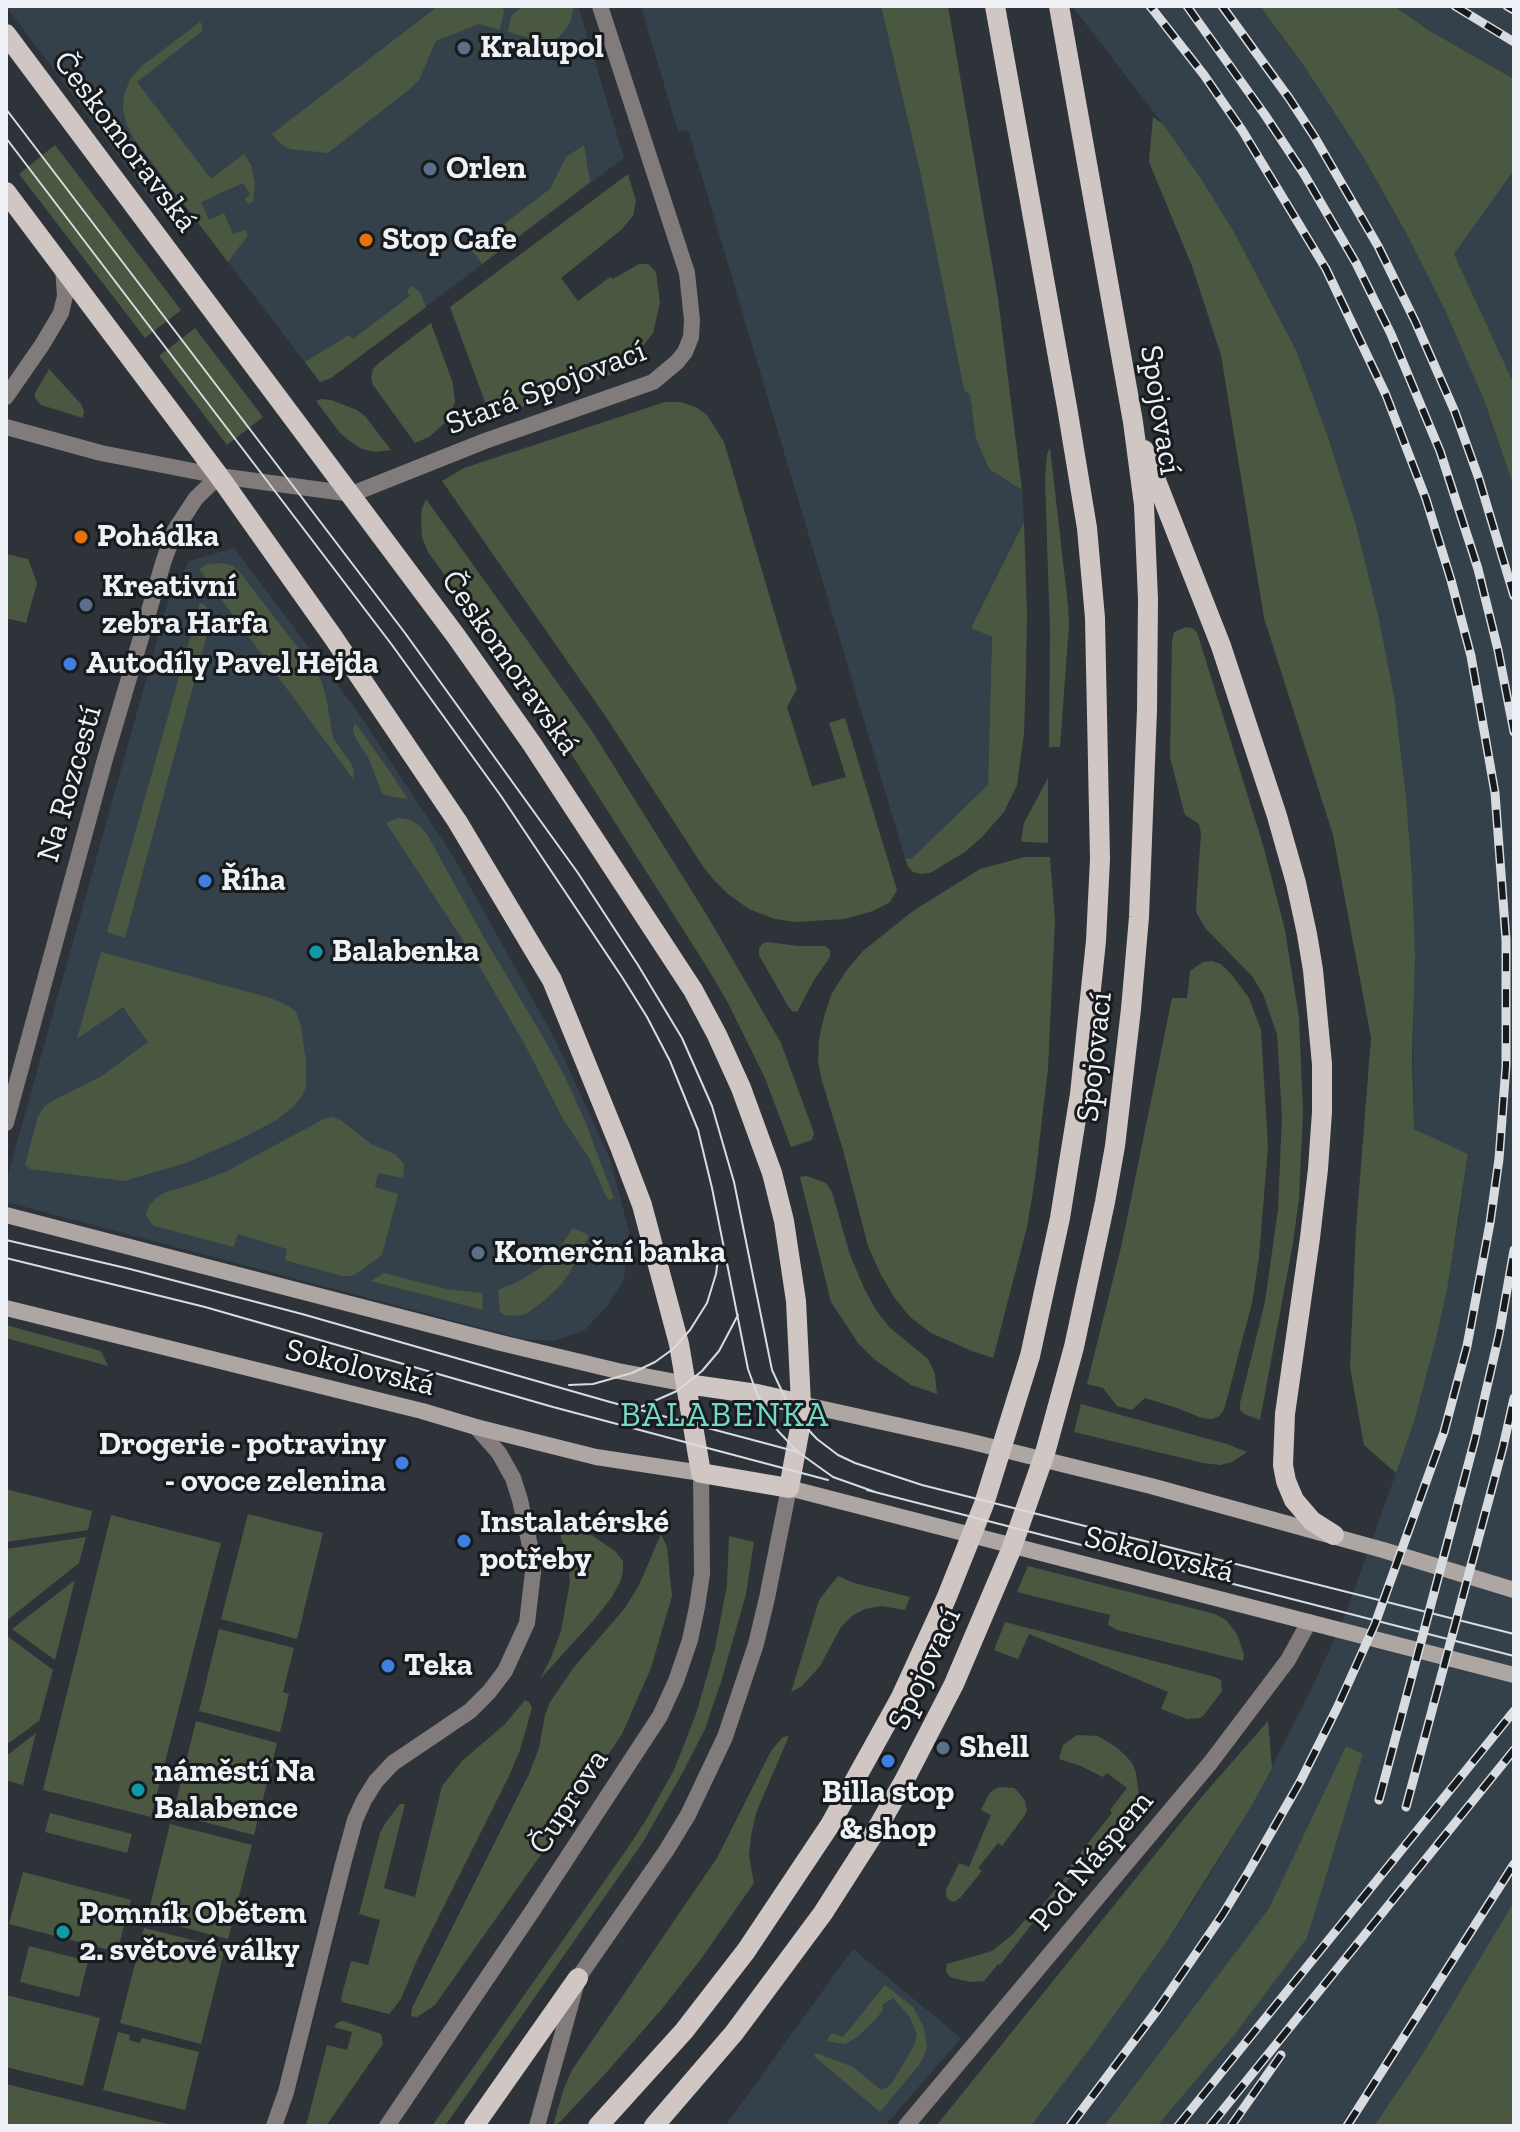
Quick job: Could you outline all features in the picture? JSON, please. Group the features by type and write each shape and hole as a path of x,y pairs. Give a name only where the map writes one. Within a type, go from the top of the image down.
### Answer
{"main road":[{"name":"Spojovací","path":"598,2126 713,1994 773,1912 830,1825 878,1742 951,1587 984,1504 1016,1405 1060,1218 1080,1094 1096,941 1100,859 1095,618 1087,528 995,6"},
{"name":"Spojovací","path":"654,2126 734,2033 795,1953 851,1870 904,1781 948,1695 1015,1538 1045,1453 1074,1347 1115,1146 1139,917 1147,710 1148,599 1144,505 1133,422 1059,6"},
{"name":"Českomoravská","path":"6,34 456,636 532,744 668,951 717,1035 764,1149 784,1221 796,1301 801,1404 801,1422 789,1488"},
{"path":"6,192 219,476 333,637 457,821 552,980 642,1205 679,1344 701,1473 789,1488"},
{"path":"1133,422 1221,646 1277,816 1307,934 1322,1064 1322,1112 1310,1238 1285,1414 1283,1465 1294,1500 1312,1521 1334,1535"},
{"name":"Sokolovská","path":"6,1215 501,1343 687,1384"},
{"name":"Sokolovská","path":"6,1308 596,1457 701,1473"},
{"path":"687,1384 801,1404"},
{"name":"Sokolovská","path":"801,1404 1151,1486 1334,1535 1514,1590"},
{"name":"Sokolovská","path":"789,1488 1514,1675"},
{"path":"474,2126 578,1978"}],"street":[{"name":"Stará Spojovací","path":"352,494 485,441 645,386 668,372 685,352 691,337 692,320 687,273 600,6"},
{"path":"6,397 61,313 65,296 63,267"},
{"path":"6,427 101,453 219,476 352,494"},
{"name":"Na Rozcestí","path":"6,1123 105,759 164,560 175,530 196,498 219,476"},
{"path":"274,2126 286,2092 355,1820 364,1800 393,1763 470,1711 489,1692 505,1671 527,1623 533,1572 520,1500 513,1478 499,1453 476,1427"},
{"name":"Čuprova","path":"387,2126 660,1716 690,1640 697,1607 702,1574 701,1473"},
{"path":"537,2126 578,1978 688,1815 725,1737 756,1644 789,1488"},
{"name":"Pod Náspem","path":"906,2126 1211,1762 1288,1660 1309,1622"}],"shaded area":[{"path":"6,6 578,6 624,158 331,378 320,382 183,203 164,217"},
{"path":"641,6 881,6 921,176 964,390 970,395 976,439 989,469 1022,490 1024,522 971,627 992,637 988,786 911,859 905,858 688,130 678,132"},
{"path":"1072,6 1260,6 1304,66 1362,155 1405,231 1444,308 1484,400 1514,487 1514,1922 1384,2126 1157,2126 1235,2034 1307,1938 1346,1746 1269,1908 1104,2126 1031,2126 1095,2042 1196,1897 1251,1807 1310,1692 1346,1613 1414,1422 1436,1339 1468,1155 1414,1129 1412,875 1395,702 1328,437 1296,350 1234,232 1163,124"},
{"path":"1394,6 1514,6 1514,79 1430,31"},
{"path":"1514,170 1514,384 1454,254"},
{"path":"234,548 355,708 453,856 556,1041 610,1159 629,1231 624,1280 608,1305 585,1330 554,1341 523,1339 6,1202 6,1182 170,594 189,561"},
{"path":"853,1949 961,2038 885,2126 725,2126"}],"green space":[{"path":"438,6 502,6 504,12 500,30 479,24 436,41 419,80 328,153 290,149 272,134"},
{"path":"523,6 574,6 564,32 547,43 508,32 511,16"},
{"path":"881,6 948,6 998,298 1022,490 989,469 976,439 970,395 964,390 921,176"},
{"path":"1260,6 1394,6 1430,31 1514,79 1514,170 1454,254 1514,384 1514,487 1484,400 1444,308 1405,231 1362,155 1304,66"},
{"path":"200,22 202,31 137,82 211,179 244,154 251,165 255,183 253,202 248,204 245,199 250,194 243,183 201,202 209,220 224,213 233,234 247,232 248,235 228,262 134,139 123,109 130,79 143,65"},
{"path":"1153,117 1163,124 1234,232 1296,350 1356,526 1395,702 1412,875 1414,1129 1468,1154 1447,1290 1436,1339 1414,1422 1396,1473 1364,1445 1350,1367 1356,1229 1371,1038 1333,835 1264,618 1221,355 1192,266 1149,162"},
{"path":"55,145 181,310 145,338 19,174"},
{"path":"584,145 590,182 482,264 471,249 550,189 566,157"},
{"path":"628,174 636,201 633,216 621,230 561,278 578,301 610,277 613,279 639,264 648,264 656,272 660,303 653,333 628,365 606,377 508,412 491,408 485,402 450,307"},
{"path":"412,286 420,292 426,307 331,378 320,382 305,362 349,335 353,339 410,296 407,290"},
{"path":"431,323 453,384 455,402 446,422 429,437 415,443 371,378 373,369 380,362"},
{"path":"195,328 263,417 227,445 159,356"},
{"path":"49,369 81,404 83,418 41,405 35,398"},
{"path":"321,399 357,410 391,450 375,452 351,442 340,433 316,401"},
{"path":"665,402 696,407 707,415 724,442 797,689 787,707 812,786 846,777 829,723 845,718 897,890 890,902 873,911 844,919 796,922 775,919 749,909 728,894 704,868 606,717 442,481 464,468"},
{"path":"1050,448 1069,625 1060,747 1049,747 1050,632 1045,478"},
{"path":"426,499 592,731 708,917 781,1043 814,1133 812,1140 791,1147 765,1078 705,964 553,725 428,552 421,523"},
{"path":"1024,522 1026,670 1024,734 1017,785 1004,812 965,852 930,873 913,872 905,858 911,859 988,785 992,637 971,628"},
{"path":"6,554 28,559 37,583 26,623 6,618"},
{"path":"221,563 239,571 315,670 326,696 333,738 351,763 353,779 199,569 208,564"},
{"path":"200,603 212,616 125,938 107,932"},
{"path":"1186,627 1197,632 1263,845 1285,930 1299,1018 1303,1112 1299,1198 1260,1420 1244,1414 1240,1403 1265,1302 1278,1209 1282,1116 1277,1034 1263,994 1252,976 1206,929 1197,914 1201,833 1199,824 1185,815 1170,758 1172,641 1174,632"},
{"path":"355,723 408,799 382,793 369,759 356,739 353,730"},
{"path":"1048,778 1048,843 1021,841 1024,823"},
{"path":"398,818 411,820 428,836 547,1044 585,1121 614,1198 609,1200 605,1194 589,1158 563,1119 524,1043 474,957 386,823"},
{"path":"1025,857 1050,857 1055,920 1048,1068 1027,1227 993,1358 931,1333 910,1317 880,1273 868,1246 822,1081 818,1062 819,1039 831,995 863,951 913,911 980,869"},
{"path":"767,942 825,946 830,950 830,957 797,1012 788,1006 759,955 759,948"},
{"path":"101,952 271,998 290,1007 296,1012 301,1026 306,1061 306,1087 302,1096 275,1121 240,1139 186,1163 124,1181 30,1169 25,1165 38,1116 45,1106 100,1077 148,1042 123,1007 77,1039"},
{"path":"1203,962 1221,964 1231,974 1249,998 1261,1030 1268,1147 1252,1303 1224,1410 1212,1419 1145,1398 1132,1410 1117,1406 1103,1388 1087,1384 1122,1243 1172,998 1187,998 1190,971"},
{"path":"333,1117 371,1144 395,1154 404,1164 403,1178 378,1173 375,1187 398,1194 382,1255 359,1272 342,1276 285,1260 287,1249 238,1234 234,1247 154,1226 148,1219 149,1206 164,1193 227,1171"},
{"path":"807,1176 826,1183 832,1192 850,1255 864,1288 889,1327 928,1359 935,1374 937,1394 911,1385 875,1360 858,1343 831,1302 800,1177"},
{"path":"573,1228 588,1235 588,1238 559,1287 526,1314 516,1316 500,1312 498,1290 552,1259"},
{"path":"384,1273 446,1289 482,1293 483,1310 371,1281"},
{"path":"6,1325 101,1351 108,1366 6,1338"},
{"path":"1081,1404 1247,1452 1232,1462 1220,1465 1074,1432"},
{"path":"6,1489 92,1511 88,1530 6,1542"},
{"path":"248,1514 323,1533 297,1639 221,1619"},
{"path":"111,1515 221,1543 151,1817 43,1790"},
{"path":"555,1517 584,1530 615,1551 623,1561 623,1572 612,1597 540,1679 561,1631 570,1582 568,1561"},
{"path":"661,1534 667,1547 672,1596 651,1668 622,1734 435,2005 417,2017 411,2016 412,2008 529,1774 550,1702 574,1667 625,1608 639,1585"},
{"path":"729,1536 754,1542 746,1594 705,1729 643,1842 445,2126 432,2126 627,1849 674,1770 696,1714 715,1648 727,1585"},
{"path":"86,1537 79,1563 6,1621 6,1549"},
{"path":"1028,1566 1215,1614 1226,1620 1237,1634 1244,1654 1243,1661 1117,1630 1108,1625 1110,1615 1017,1592"},
{"path":"838,1576 910,1597 905,1610 881,1606 853,1615 841,1627 820,1666 802,1686 791,1692 819,1600"},
{"path":"75,1580 55,1660 12,1629"},
{"path":"1005,1622 1215,1677 1221,1680 1222,1691 1204,1715 1187,1719 1161,1709 1168,1692 1029,1634 1018,1659 994,1650"},
{"path":"219,1629 294,1648 283,1692 289,1694 280,1732 199,1711"},
{"path":"6,1635 53,1670 39,1721 6,1745"},
{"path":"525,1700 532,1708 520,1750 401,1999 389,2014 342,2002 351,1961 368,1965 380,1920 359,1914 380,1833 386,1822 400,1804 405,1804 384,1888 415,1897 442,1786 462,1761 505,1724"},
{"path":"196,1721 277,1743 254,1835 173,1814"},
{"path":"1268,1721 1272,1768 1251,1807 1167,1941 1031,2126 936,2126 1199,1800"},
{"path":"36,1733 23,1785 6,1780 6,1756"},
{"path":"1077,1735 1098,1736 1125,1755 1136,1773 1139,1796 984,1981 970,1982 949,1976 947,1964 992,1951 1012,1935 1032,1912 1035,1914 1072,1869 1070,1866 1112,1813 1110,1810 1127,1788 1107,1773 1103,1777 1059,1759 1063,1745"},
{"path":"789,1736 756,1813 749,1856 754,1883 661,2010 605,2074 553,2126 572,2070 717,1858 771,1751 783,1737"},
{"path":"1346,1746 1363,1754 1307,1938 1235,2034 1157,2126 1104,2126 1269,1908"},
{"path":"1000,1787 1014,1788 1020,1794 1025,1801 1025,1815 1002,1846 998,1843 978,1868 982,1871 960,1898 954,1902 949,1900 946,1890 959,1863 969,1867 991,1815 981,1810 989,1794"},
{"path":"50,1813 132,1834 127,1853 45,1832"},
{"path":"170,1824 252,1845 228,1939 147,1918"},
{"path":"23,1872 131,1900 117,1952 9,1924"},
{"path":"1514,1902 1514,2126 1374,2126 1419,2060"},
{"path":"144,1928 225,1948 201,2044 120,2023"},
{"path":"29,1946 88,1961 79,1997 20,1982"},
{"path":"885,1985 913,2007 924,2028 927,2047 919,2065 880,2112 814,2056 816,2053 853,2067 880,2089 892,2083 914,2046 917,2034 909,2016 893,1998 882,2005 883,2010 876,2019 857,2037 845,2044 826,2041 832,2033 843,2037"},
{"path":"6,1995 100,2018 83,2086 6,2067"},
{"path":"343,2021 381,2034 383,2044 326,2126 306,2126 327,2045 347,2050 352,2032 334,2027"},
{"path":"118,2032 130,2035 129,2040 140,2043 142,2038 199,2052 185,2110 103,2090"},
{"path":"6,2084 175,2126 6,2126"}],"tram line":[{"path":"6,109 405,633 578,873 638,965 682,1038 712,1106 734,1182 772,1370 786,1400 817,1439 855,1463 922,1485 1514,1634"},
{"path":"6,138 392,645 501,796 622,977 670,1061 698,1130 748,1369 757,1394 778,1431 798,1452 833,1477 878,1493"},
{"path":"6,1240 302,1314 798,1452"},
{"path":"569,1385 593,1384 632,1373 673,1349 707,1303 719,1251"},
{"path":"6,1258 205,1307 553,1407 828,1480"},
{"path":"636,1409 677,1391 702,1371 719,1351 738,1315"},
{"path":"867,1490 1514,1656"}],"railway":[{"path":"1070,2126 1158,2009 1223,1914 1300,1782 1375,1624 1444,1432 1467,1346 1499,1159 1506,1066 1506,940 1495,793 1471,656 1426,499 1386,395 1326,269 1242,130 1150,6"},
{"path":"1187,6 1304,174 1356,263 1391,334 1440,451 1478,569 1514,732"},
{"path":"1222,6 1314,136 1378,246 1455,412 1514,596"},
{"path":"1455,6 1514,42"},
{"path":"1507,6 1514,10"},
{"path":"1379,1800 1475,1439 1499,1335 1514,1250"},
{"path":"1406,1807 1514,1398"},
{"path":"1178,2126 1514,1711"},
{"path":"1210,2126 1514,1750"},
{"path":"1347,2126 1514,1864"},
{"path":"1231,2126 1281,2055"}],"place":[{"name":"Kralupol","path":"464,48"},
{"name":"Orlen","path":"430,169"},
{"name":"Stop Cafe","path":"366,240"},
{"name":"Pohádka","path":"81,537"},
{"name":"Kreativní zebra Harfa","path":"86,605"},
{"name":"Autodíly Pavel Hejda","path":"70,664"},
{"name":"Říha","path":"205,881"},
{"name":"Balabenka","path":"316,952"},
{"name":"Komerční banka","path":"478,1253"},
{"name":"Drogerie - potraviny - ovoce zelenina","path":"402,1463"},
{"name":"Instalatérské potřeby","path":"464,1541"},
{"name":"Teka","path":"388,1666"},
{"name":"Shell","path":"943,1748"},
{"name":"Billa stop & shop","path":"888,1761"},
{"name":"náměstí Na Balabence","path":"138,1790"},
{"name":"Pomník Obětem 2. světové války","path":"63,1932"}],"district":[{"name":"BALABENKA","path":"725,1416"}]}
